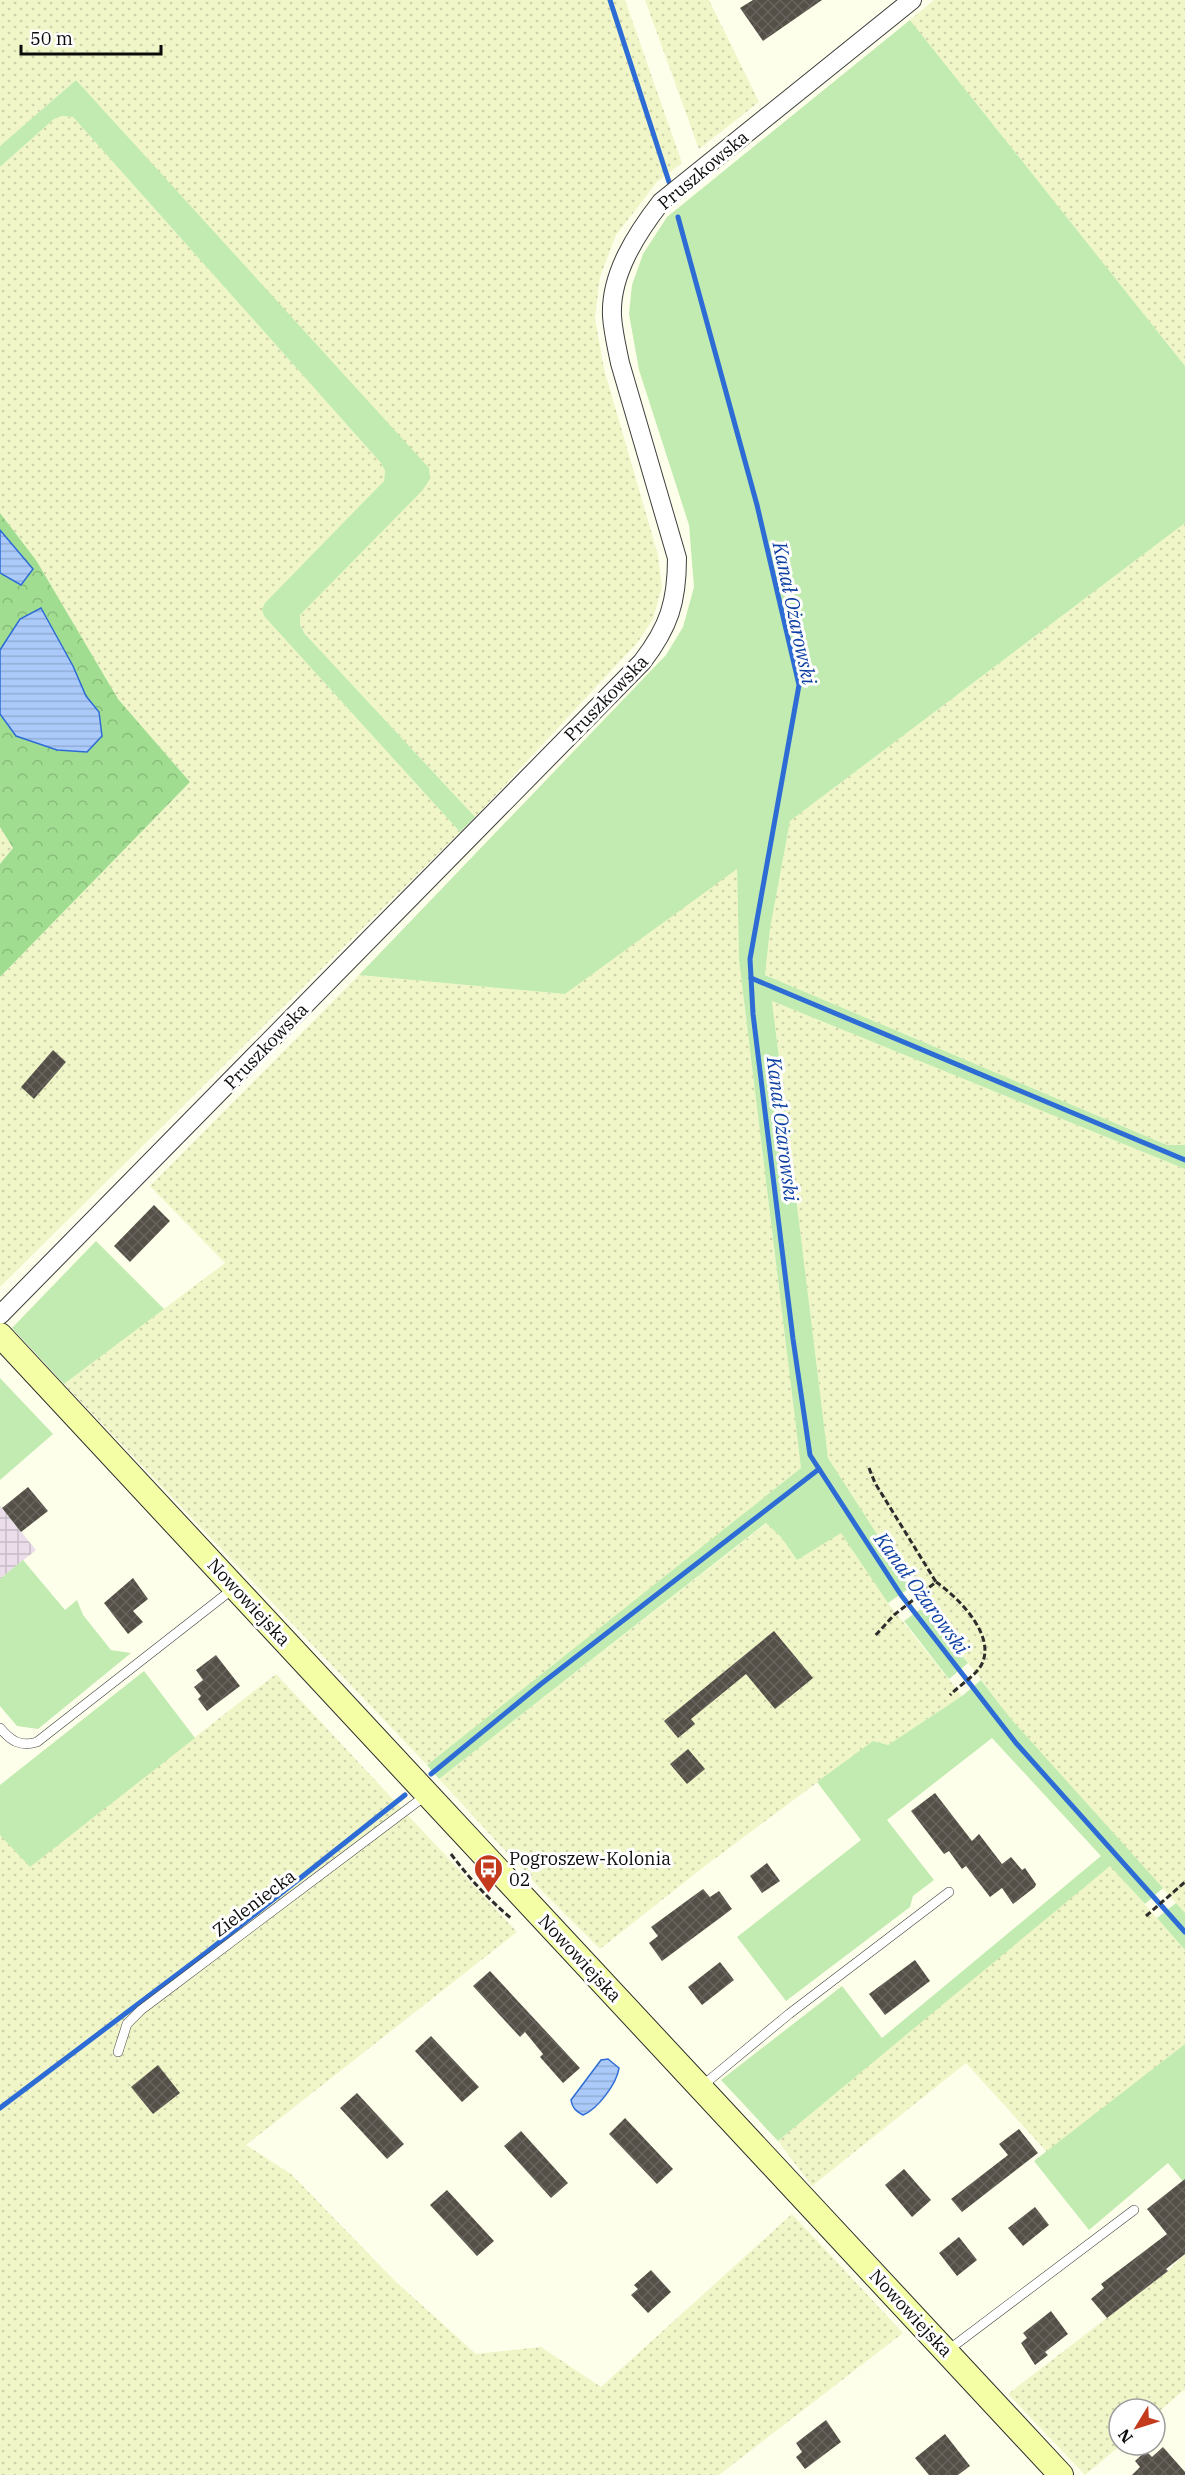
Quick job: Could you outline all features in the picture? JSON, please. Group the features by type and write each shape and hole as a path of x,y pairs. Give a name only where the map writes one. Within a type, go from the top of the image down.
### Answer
{"street":[{"name":"Pruszkowska","path":"0,1315 642,662 660,639 677,588 677,558 620,363 614,330 613,298 630,249 641,227 661,202 912,0"},
{"name":"Nowowiejska","path":"0,1335 1061,2475"}],"lane":[{"path":"0,1728 13,1741 27,1745 37,1742 235,1587"},
{"name":"Zieleniecka","path":"118,2052 127,2024 141,2010 427,1794"},
{"path":"700,2088 789,2014 949,1892"},
{"path":"947,2351 1134,2210"}],"path":[{"path":"869,1468 874,1484 936,1582 952,1593 970,1613 979,1630 984,1652 979,1669 950,1695"},
{"path":"874,1637 894,1615 936,1582"},
{"path":"1146,1916 1185,1882"}],"shaded area":[{"path":"0,1506 36,1550 0,1579"}],"green space":[{"path":"0,0 625,0 682,163 657,182 616,235 600,277 595,318 604,369 658,555 662,587 653,619 637,643 475,817 305,634 300,625 300,615 422,491 76,80 0,146"},
{"path":"645,0 709,0 759,102 699,149"},
{"path":"934,0 1185,0 1185,366 910,20"},
{"path":"910,20 1185,366 1185,523 790,821 770,929 765,975 1167,1145 1185,1145 1185,1169 772,1001 828,1458 911,1587 888,1603 841,1533 797,1560 781,1537 766,1523 439,1779 427,1765 801,1468 739,960 737,869 565,994 359,975 666,655 683,627 694,587 689,525 639,370 629,314 632,285 643,254 667,217"},
{"path":"76,80 429,468 430,479 422,491 300,615 300,625 305,634 475,817 460,832 264,616 262,610 265,603 384,481 385,471 381,463 73,117 62,116 54,119 0,167 0,146"},
{"path":"62,116 73,117 381,463 385,471 384,481 262,610 264,616 460,832 0,1287 0,977 190,782 118,699 36,560 0,513 0,167 54,119"},
{"path":"0,513 36,560 118,699 190,782 0,977 0,864 13,848 0,827 0,714 16,736 57,750 99,712 86,696 73,666 41,608 0,650 0,573 21,585 33,569 0,530"},
{"path":"1185,523 1185,1145 1167,1145 765,975 770,929 790,821"},
{"path":"0,827 13,848 0,864"},
{"path":"737,868 739,960 801,1468 427,1765 64,1384 225,1263 150,1186 359,975 565,994"},
{"path":"772,1001 1185,1169 1185,1913 1011,1719 911,1587 828,1458"},
{"path":"96,1241 164,1309 64,1384 12,1328"},
{"path":"0,1378 53,1434 0,1480"},
{"path":"767,1523 781,1537 797,1560 841,1532 888,1603 962,1696 888,1745 873,1741 701,1869 600,1949 546,1895 439,1779"},
{"path":"23,1560 65,1610 77,1600 83,1615 111,1650 131,1653 38,1729 17,1726 0,1706 0,1579"},
{"path":"925,1606 968,1663 949,1679 904,1621"},
{"path":"144,1671 195,1738 30,1867 0,1835 0,1785"},
{"path":"276,1674 517,1932 246,2145 291,2174 396,2282 476,2354 541,2347 601,2387 792,2214 903,2333 719,2475 0,2475 0,1835 30,1866"},
{"path":"981,1680 1011,1719 1163,1888 1145,1904 1110,1866 778,2141 721,2080 842,1986 882,2038 1101,1856 992,1738 887,1820 934,1880 913,1896 910,1907 786,2001 737,1937 861,1840 817,1782 873,1741 888,1745 962,1696"},
{"path":"1110,1865 1185,1950 1185,2044 1047,2152 966,2063 812,2186 778,2141"},
{"path":"1176,1903 1185,1913 1185,1950 1157,1918"},
{"path":"1185,2044 1185,2184 1168,2163 1089,2230 1034,2161"},
{"path":"1185,2254 1185,2389 1167,2405 1167,2397 1107,2397 1107,2457 1085,2475 1008,2394 1168,2271"}],"water":[{"path":"0,530 33,569 21,585 0,573"},
{"path":"41,608 73,666 86,696 99,712 102,736 87,752 57,750 16,736 0,714 0,650 20,619"},
{"path":"608,2059 619,2068 615,2081 595,2107 583,2115 575,2109 571,2100 601,2060"}],"building":[{"path":"753,0 822,0 763,41 740,8"},
{"path":"53,1050 66,1062 34,1099 21,1087"},
{"path":"154,1205 170,1221 130,1262 114,1246"},
{"path":"28,1487 48,1511 21,1532 2,1508"},
{"path":"133,1578 148,1599 133,1611 143,1622 128,1634 104,1603"},
{"path":"774,1631 813,1678 775,1709 746,1674 691,1719 695,1724 678,1738 664,1721"},
{"path":"216,1655 240,1686 207,1711 198,1699 201,1696 194,1687 203,1680 196,1670"},
{"path":"688,1749 705,1769 687,1784 670,1764"},
{"path":"935,1793 972,1841 979,1834 1002,1864 1011,1857 1022,1870 1025,1868 1036,1884 1035,1887 1013,1904 1002,1888 990,1897 966,1866 962,1869 949,1851 944,1854 911,1811"},
{"path":"767,1863 780,1881 762,1893 750,1876"},
{"path":"703,1889 710,1897 719,1891 732,1909 662,1961 649,1943 658,1936 651,1927"},
{"path":"915,1960 930,1981 885,2015 869,1994"},
{"path":"720,1962 734,1980 702,2005 688,1987"},
{"path":"490,1971 580,2068 563,2083 540,2057 543,2054 525,2032 520,2037 473,1986"},
{"path":"431,2036 479,2087 462,2102 415,2051"},
{"path":"158,2065 180,2093 153,2114 131,2087"},
{"path":"357,2093 404,2144 387,2159 340,2108"},
{"path":"625,2118 673,2169 657,2184 609,2134"},
{"path":"1019,2129 1038,2153 962,2212 951,2199 1008,2155 999,2144"},
{"path":"521,2131 568,2183 551,2198 504,2146"},
{"path":"904,2169 931,2200 912,2217 885,2185"},
{"path":"1185,2179 1185,2254 1166,2269 1168,2271 1107,2318 1091,2299 1104,2288 1101,2284 1167,2234 1147,2209"},
{"path":"447,2190 494,2241 477,2256 430,2205"},
{"path":"1035,2207 1049,2225 1023,2246 1008,2228"},
{"path":"959,2237 977,2260 957,2276 939,2253"},
{"path":"651,2270 671,2292 648,2313 631,2295 638,2289 634,2285"},
{"path":"1051,2311 1068,2334 1045,2352 1048,2355 1035,2365 1021,2343 1027,2338 1023,2333"},
{"path":"826,2420 841,2442 805,2469 796,2457 802,2452 796,2443"},
{"path":"945,2434 970,2466 958,2475 929,2475 915,2458"},
{"path":"1167,2452 1185,2472 1185,2475 1132,2475 1140,2467 1135,2461 1139,2457 1167,2457"}],"waterway":[{"name":"Kanał Ożarowski","path":"610,0 669,182"},
{"name":"Kanał Ożarowski","path":"678,217 757,505 799,685 750,959 753,1014 793,1339 810,1455 901,1595 1016,1743 1185,1932"},
{"path":"751,978 1185,1160"},
{"path":"431,1774 541,1684 819,1469"},
{"path":"0,2108 207,1952 405,1795"}],"place":[{"name":"Pogroszew-Kolonia 02","path":"488,1894"}]}
